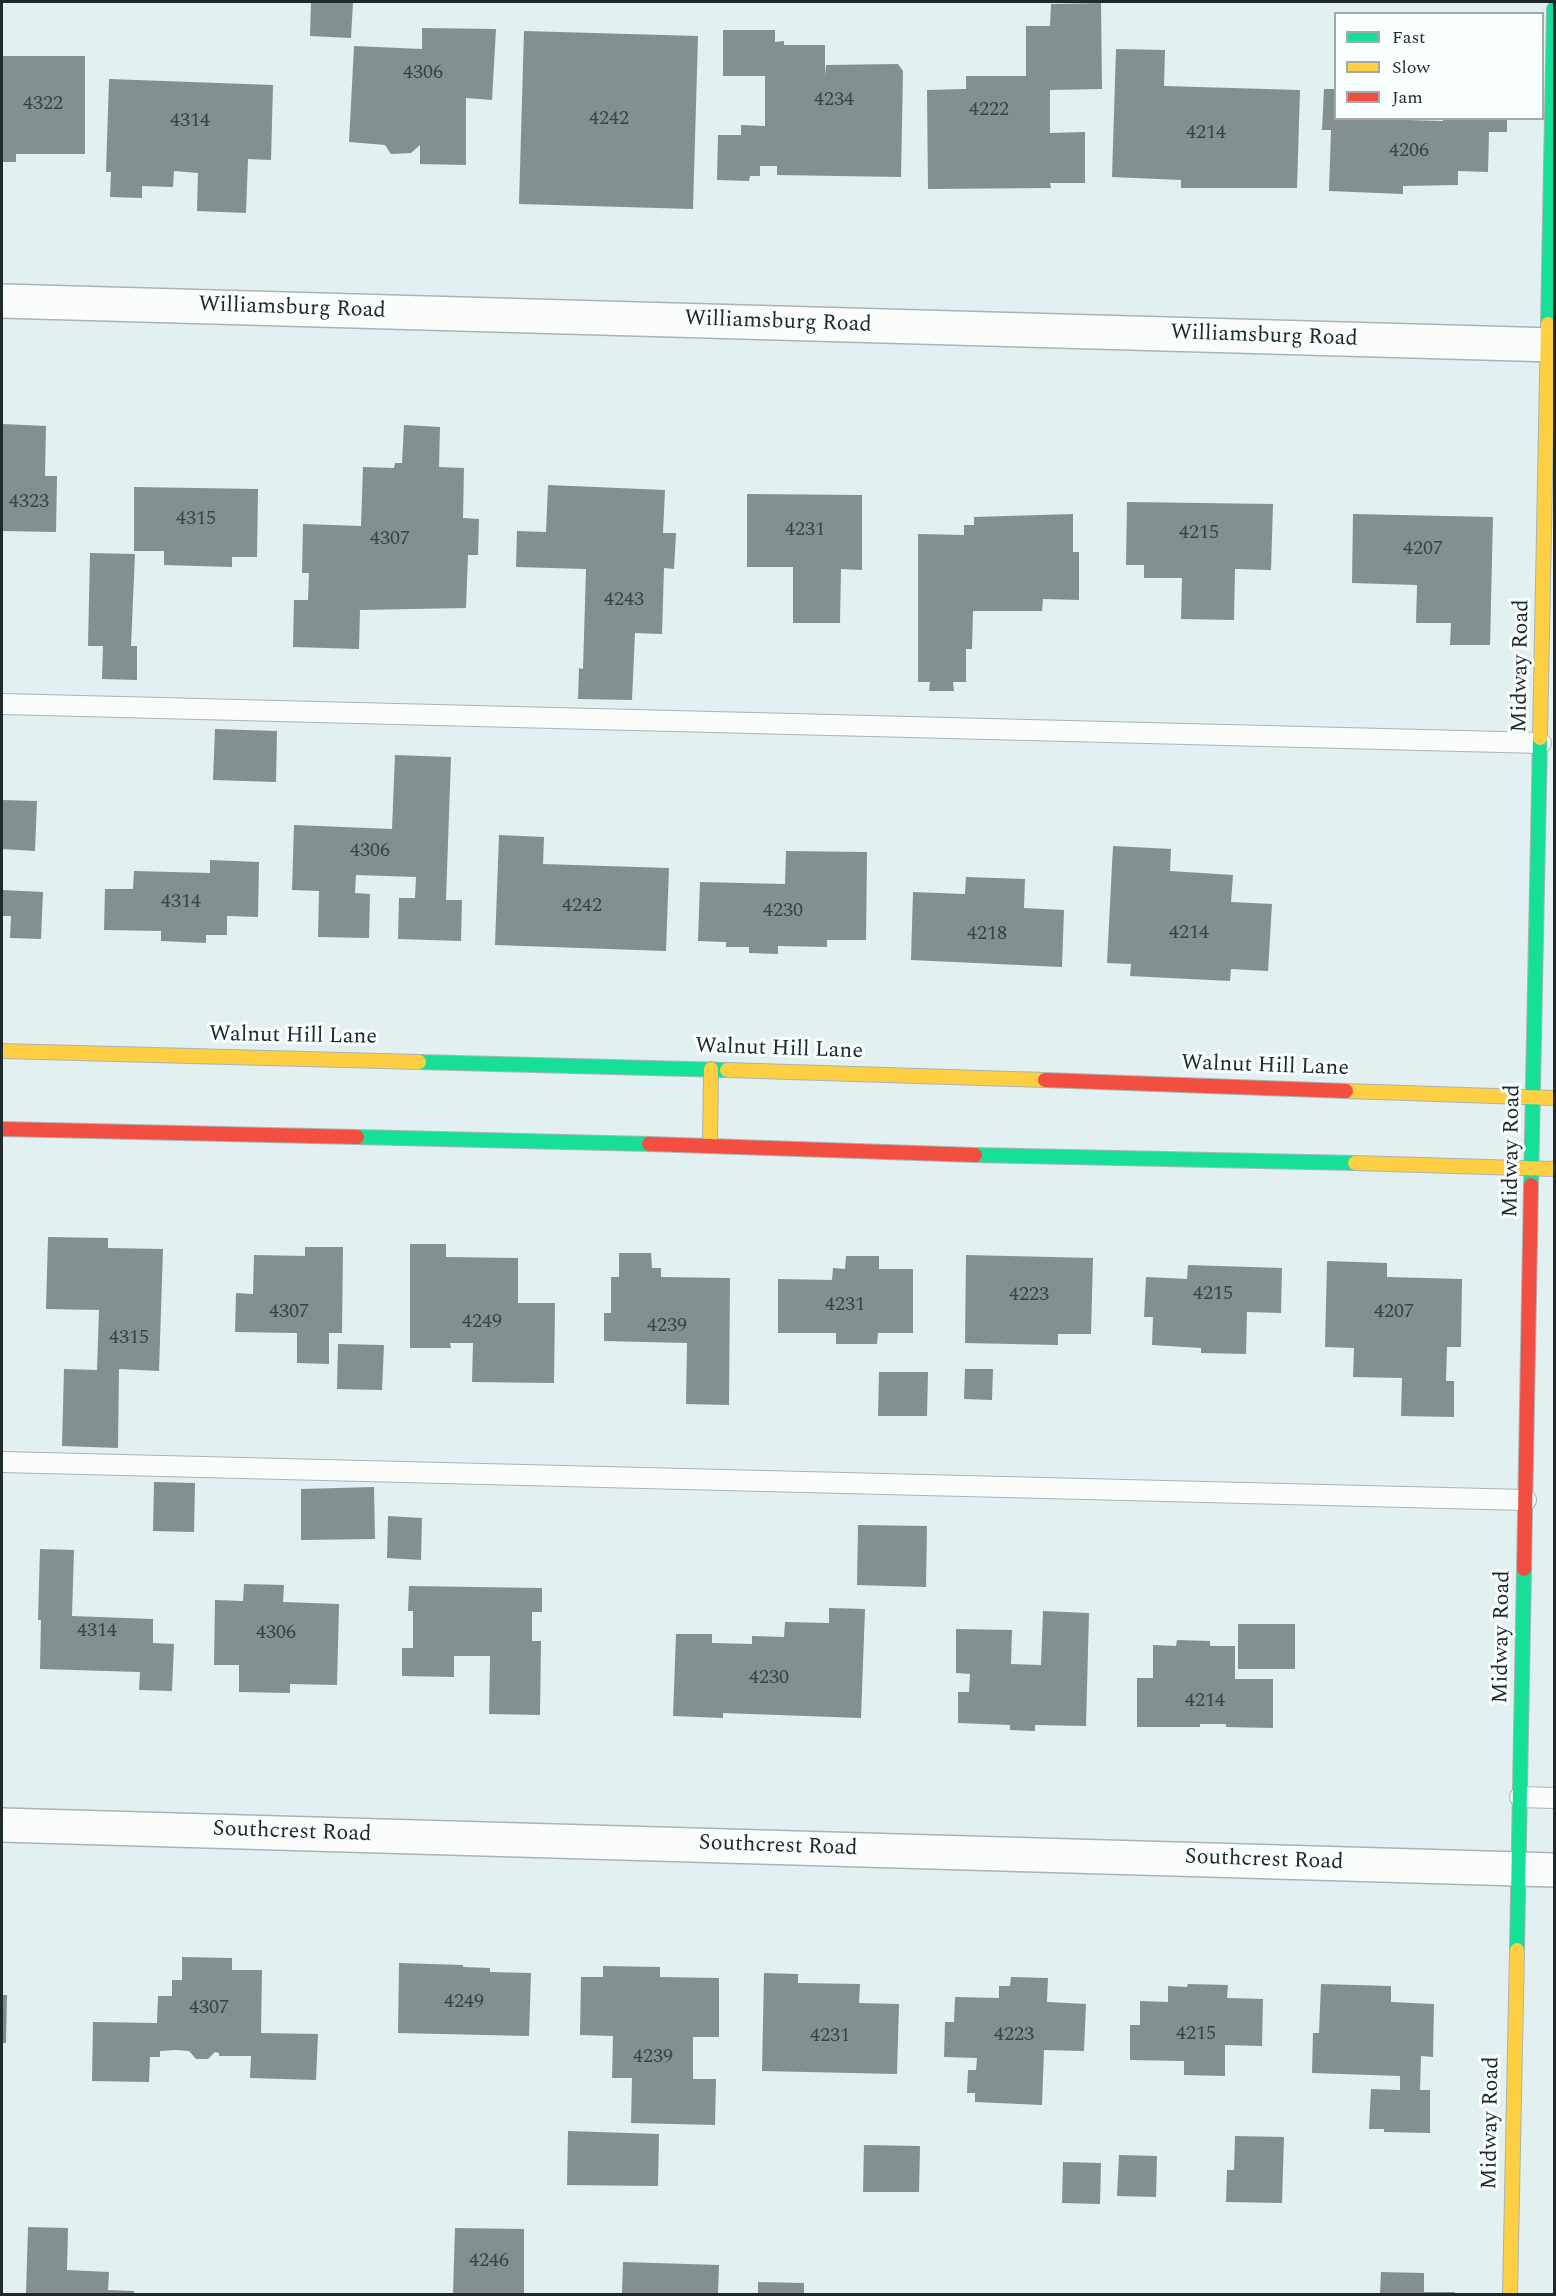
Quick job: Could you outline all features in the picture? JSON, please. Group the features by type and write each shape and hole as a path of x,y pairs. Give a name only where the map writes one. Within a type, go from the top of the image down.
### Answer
{"main road":[{"name":"Midway Road","path":"1510,2295 1541,743 1552,345 1554,9"},
{"name":"Walnut Hill Lane","path":"2,1051 711,1069 1554,1098"},
{"path":"710,1145 711,1069"},
{"path":"2,1129 710,1145 971,1154 1533,1167 1554,1170"}],"street":[{"name":"Williamsburg Road","path":"2,301 1552,345"},
{"name":"Southcrest Road","path":"2,1825 1554,1870"}],"lane":[{"path":"2,704 1541,743"},
{"path":"2,1462 1526,1500"},
{"path":"1520,1797 1554,1798"}],"building":[{"path":"311,2 353,2 351,38 310,36"},
{"path":"1101,3 1102,89 1050,90 1050,133 1085,132 1085,183 1050,183 1051,188 928,189 927,90 966,89 966,76 1026,76 1026,26 1050,26 1051,4"},
{"path":"422,28 496,29 492,100 466,98 466,165 420,164 420,145 411,153 391,154 385,145 349,142 354,46 422,49"},
{"path":"723,30 775,30 775,42 784,41 784,45 825,45 825,77 826,65 898,64 903,71 901,177 777,175 777,166 760,166 760,176 750,176 749,181 717,180 718,135 741,135 741,125 765,126 765,76 723,76"},
{"path":"524,31 698,36 693,209 519,204"},
{"path":"1116,49 1165,50 1164,86 1300,90 1297,188 1181,188 1181,180 1112,177"},
{"path":"2,56 85,56 85,154 16,154 16,162 2,162"},
{"path":"109,79 273,85 271,160 248,159 246,213 197,211 198,173 174,171 173,187 142,186 142,198 110,197 111,172 106,172"},
{"path":"1324,89 1334,89 1334,120 1507,120 1507,132 1489,132 1488,172 1458,171 1458,185 1403,186 1403,194 1329,191 1331,130 1322,130"},
{"path":"2,424 46,426 45,476 57,476 56,532 2,531"},
{"path":"404,425 440,427 439,467 464,468 463,518 479,519 478,555 468,555 466,608 360,610 359,649 293,647 294,600 308,600 309,573 302,573 303,524 361,526 363,467 394,468 395,463 402,463"},
{"path":"548,485 665,490 663,533 676,533 674,569 664,568 662,634 635,633 632,700 578,699 579,668 583,669 586,569 516,567 517,531 546,532"},
{"path":"134,487 258,489 257,557 232,557 232,567 164,565 164,551 134,551"},
{"path":"747,494 862,495 862,570 841,569 840,623 793,623 793,567 747,567"},
{"path":"1127,502 1273,504 1271,570 1235,569 1234,620 1181,619 1182,578 1144,578 1144,565 1126,565"},
{"path":"1073,514 1073,552 1079,552 1079,600 1043,599 1042,611 973,611 972,649 966,649 966,682 953,682 954,691 929,691 930,682 918,682 918,534 964,535 964,525 974,525 974,517"},
{"path":"1353,514 1493,517 1490,645 1450,645 1451,623 1416,623 1417,585 1352,583"},
{"path":"90,553 135,554 131,646 137,646 137,680 102,679 103,646 88,646"},
{"path":"215,729 277,731 276,782 213,780"},
{"path":"395,755 451,757 446,900 462,900 461,941 398,939 399,898 415,898 416,877 356,875 355,893 370,894 369,938 318,937 319,891 292,890 294,825 392,829"},
{"path":"2,800 37,801 35,851 2,849"},
{"path":"499,835 544,837 543,864 669,868 666,951 495,945"},
{"path":"1113,846 1171,849 1170,871 1233,875 1231,902 1272,904 1268,971 1231,969 1230,981 1130,976 1131,964 1107,963"},
{"path":"786,851 867,852 866,940 827,940 827,947 778,946 778,954 749,953 749,947 726,947 726,942 698,941 700,882 785,884"},
{"path":"210,860 259,862 258,917 227,916 227,935 206,935 206,943 161,941 161,931 104,930 105,889 133,889 134,871 210,873"},
{"path":"966,877 1025,879 1024,908 1064,910 1062,967 911,960 913,892 965,894"},
{"path":"2,890 43,892 41,939 10,938 11,916 2,916"},
{"path":"48,1237 108,1238 108,1248 163,1249 159,1371 119,1369 118,1448 62,1446 64,1369 97,1370 99,1310 46,1309"},
{"path":"410,1244 446,1244 446,1257 518,1258 518,1303 555,1303 554,1383 472,1382 473,1343 450,1343 451,1348 410,1348"},
{"path":"305,1247 343,1247 342,1333 329,1333 329,1364 297,1363 297,1333 235,1332 236,1293 253,1294 254,1255 305,1256"},
{"path":"619,1253 651,1253 652,1268 661,1268 661,1277 730,1278 729,1405 686,1404 687,1343 604,1341 604,1313 611,1313 611,1277 619,1277"},
{"path":"966,1255 1093,1258 1091,1334 1058,1334 1058,1345 965,1343"},
{"path":"846,1256 879,1256 879,1269 913,1269 913,1333 878,1333 877,1344 836,1344 836,1333 778,1333 778,1279 832,1280 833,1268 845,1269"},
{"path":"1327,1261 1387,1263 1387,1277 1462,1279 1461,1347 1447,1347 1446,1381 1454,1381 1454,1417 1401,1416 1402,1378 1353,1377 1354,1348 1325,1347"},
{"path":"1188,1265 1282,1268 1281,1313 1247,1312 1246,1354 1201,1353 1201,1348 1152,1345 1153,1317 1144,1317 1146,1277 1187,1279"},
{"path":"338,1344 384,1345 382,1390 337,1389"},
{"path":"965,1369 993,1369 992,1400 964,1399"},
{"path":"879,1372 928,1372 927,1416 878,1416"},
{"path":"154,1482 195,1483 194,1532 153,1531"},
{"path":"374,1487 375,1539 301,1540 301,1489"},
{"path":"388,1516 422,1518 421,1560 387,1558"},
{"path":"858,1525 927,1526 926,1587 857,1585"},
{"path":"40,1549 74,1550 72,1616 153,1619 153,1643 174,1644 172,1691 139,1690 140,1672 40,1669 41,1620 38,1620"},
{"path":"244,1584 284,1585 283,1602 339,1604 337,1685 290,1684 290,1693 239,1692 239,1665 214,1665 215,1600 243,1601"},
{"path":"409,1586 542,1588 542,1612 532,1612 532,1641 541,1641 540,1715 489,1714 490,1656 454,1656 454,1677 402,1676 402,1648 413,1648 413,1611 408,1611"},
{"path":"829,1608 865,1609 861,1718 723,1713 723,1718 673,1716 676,1634 712,1634 712,1643 752,1644 752,1636 784,1637 785,1622 829,1623"},
{"path":"1043,1611 1089,1613 1086,1726 1035,1725 1035,1731 1010,1730 1010,1725 958,1723 958,1692 969,1692 970,1674 956,1673 956,1629 1012,1630 1011,1664 1041,1665"},
{"path":"1238,1624 1295,1624 1295,1669 1238,1669"},
{"path":"1177,1640 1210,1641 1210,1646 1235,1646 1235,1679 1273,1679 1273,1728 1226,1727 1226,1724 1200,1724 1200,1727 1137,1727 1137,1678 1153,1678 1153,1645 1176,1646"},
{"path":"182,1957 232,1958 232,1970 262,1970 261,2033 318,2034 316,2080 250,2078 251,2056 219,2056 219,2053 215,2052 208,2059 196,2059 189,2051 175,2050 160,2051 160,2057 150,2057 149,2082 92,2081 93,2022 157,2023 158,1996 172,1996 172,1980 182,1980"},
{"path":"399,1963 463,1965 463,1967 490,1968 490,1972 531,1973 529,2036 398,2033"},
{"path":"603,1966 660,1967 660,1977 719,1978 719,2037 693,2037 693,2079 716,2079 715,2125 631,2123 632,2078 612,2078 613,2036 580,2035 581,1977 603,1977"},
{"path":"764,1973 798,1974 798,1983 860,1984 859,2003 899,2004 897,2074 762,2071"},
{"path":"1011,1977 1048,1978 1047,2002 1086,2004 1084,2051 1044,2050 1042,2105 975,2102 975,2093 967,2093 968,2070 976,2070 977,2058 944,2057 945,2022 954,2022 955,1997 999,1998 999,1986 1010,1986"},
{"path":"1188,1984 1228,1985 1227,1998 1263,1999 1262,2046 1225,2045 1225,2076 1184,2075 1184,2061 1130,2060 1130,2025 1140,2025 1140,2001 1168,2002 1168,1986 1187,1987"},
{"path":"1321,1984 1391,1986 1391,2002 1434,2004 1433,2057 1421,2056 1420,2090 1430,2090 1430,2133 1384,2132 1384,2129 1369,2129 1371,2089 1400,2090 1400,2076 1312,2073 1313,2033 1319,2033"},
{"path":"2,1995 7,1995 6,2043 2,2043"},
{"path":"568,2131 659,2134 658,2186 567,2185"},
{"path":"1235,2136 1284,2137 1282,2203 1226,2202 1227,2170 1234,2170"},
{"path":"864,2145 920,2146 919,2192 863,2192"},
{"path":"1119,2155 1157,2156 1156,2197 1117,2196"},
{"path":"1063,2162 1101,2163 1100,2204 1062,2203"},
{"path":"28,2227 68,2228 67,2270 109,2272 108,2290 134,2291 134,2294 26,2294"},
{"path":"455,2228 524,2229 524,2294 453,2294"},
{"path":"623,2262 719,2265 718,2294 622,2294"},
{"path":"1381,2272 1424,2273 1424,2292 1455,2292 1455,2294 1380,2294"},
{"path":"758,2282 804,2283 804,2294 758,2294"}],"traffic: fast":[{"path":"1548,324 1554,9"},
{"path":"1531,1185 1540,738"},
{"path":"419,1062 727,1070"},
{"path":"357,1137 649,1144"},
{"path":"975,1155 1355,1163"},
{"path":"1517,1950 1524,1569"}],"traffic: slow":[{"path":"1540,738 1548,324"},
{"path":"2,1051 419,1062"},
{"path":"710,1145 711,1069"},
{"path":"727,1070 1045,1080"},
{"path":"1346,1091 1554,1098"},
{"path":"1355,1163 1554,1169"},
{"path":"1510,2294 1517,1950"}],"traffic: jam":[{"path":"1045,1080 1346,1091"},
{"path":"2,1129 357,1137"},
{"path":"649,1144 975,1155"},
{"path":"1524,1569 1531,1185"}]}
